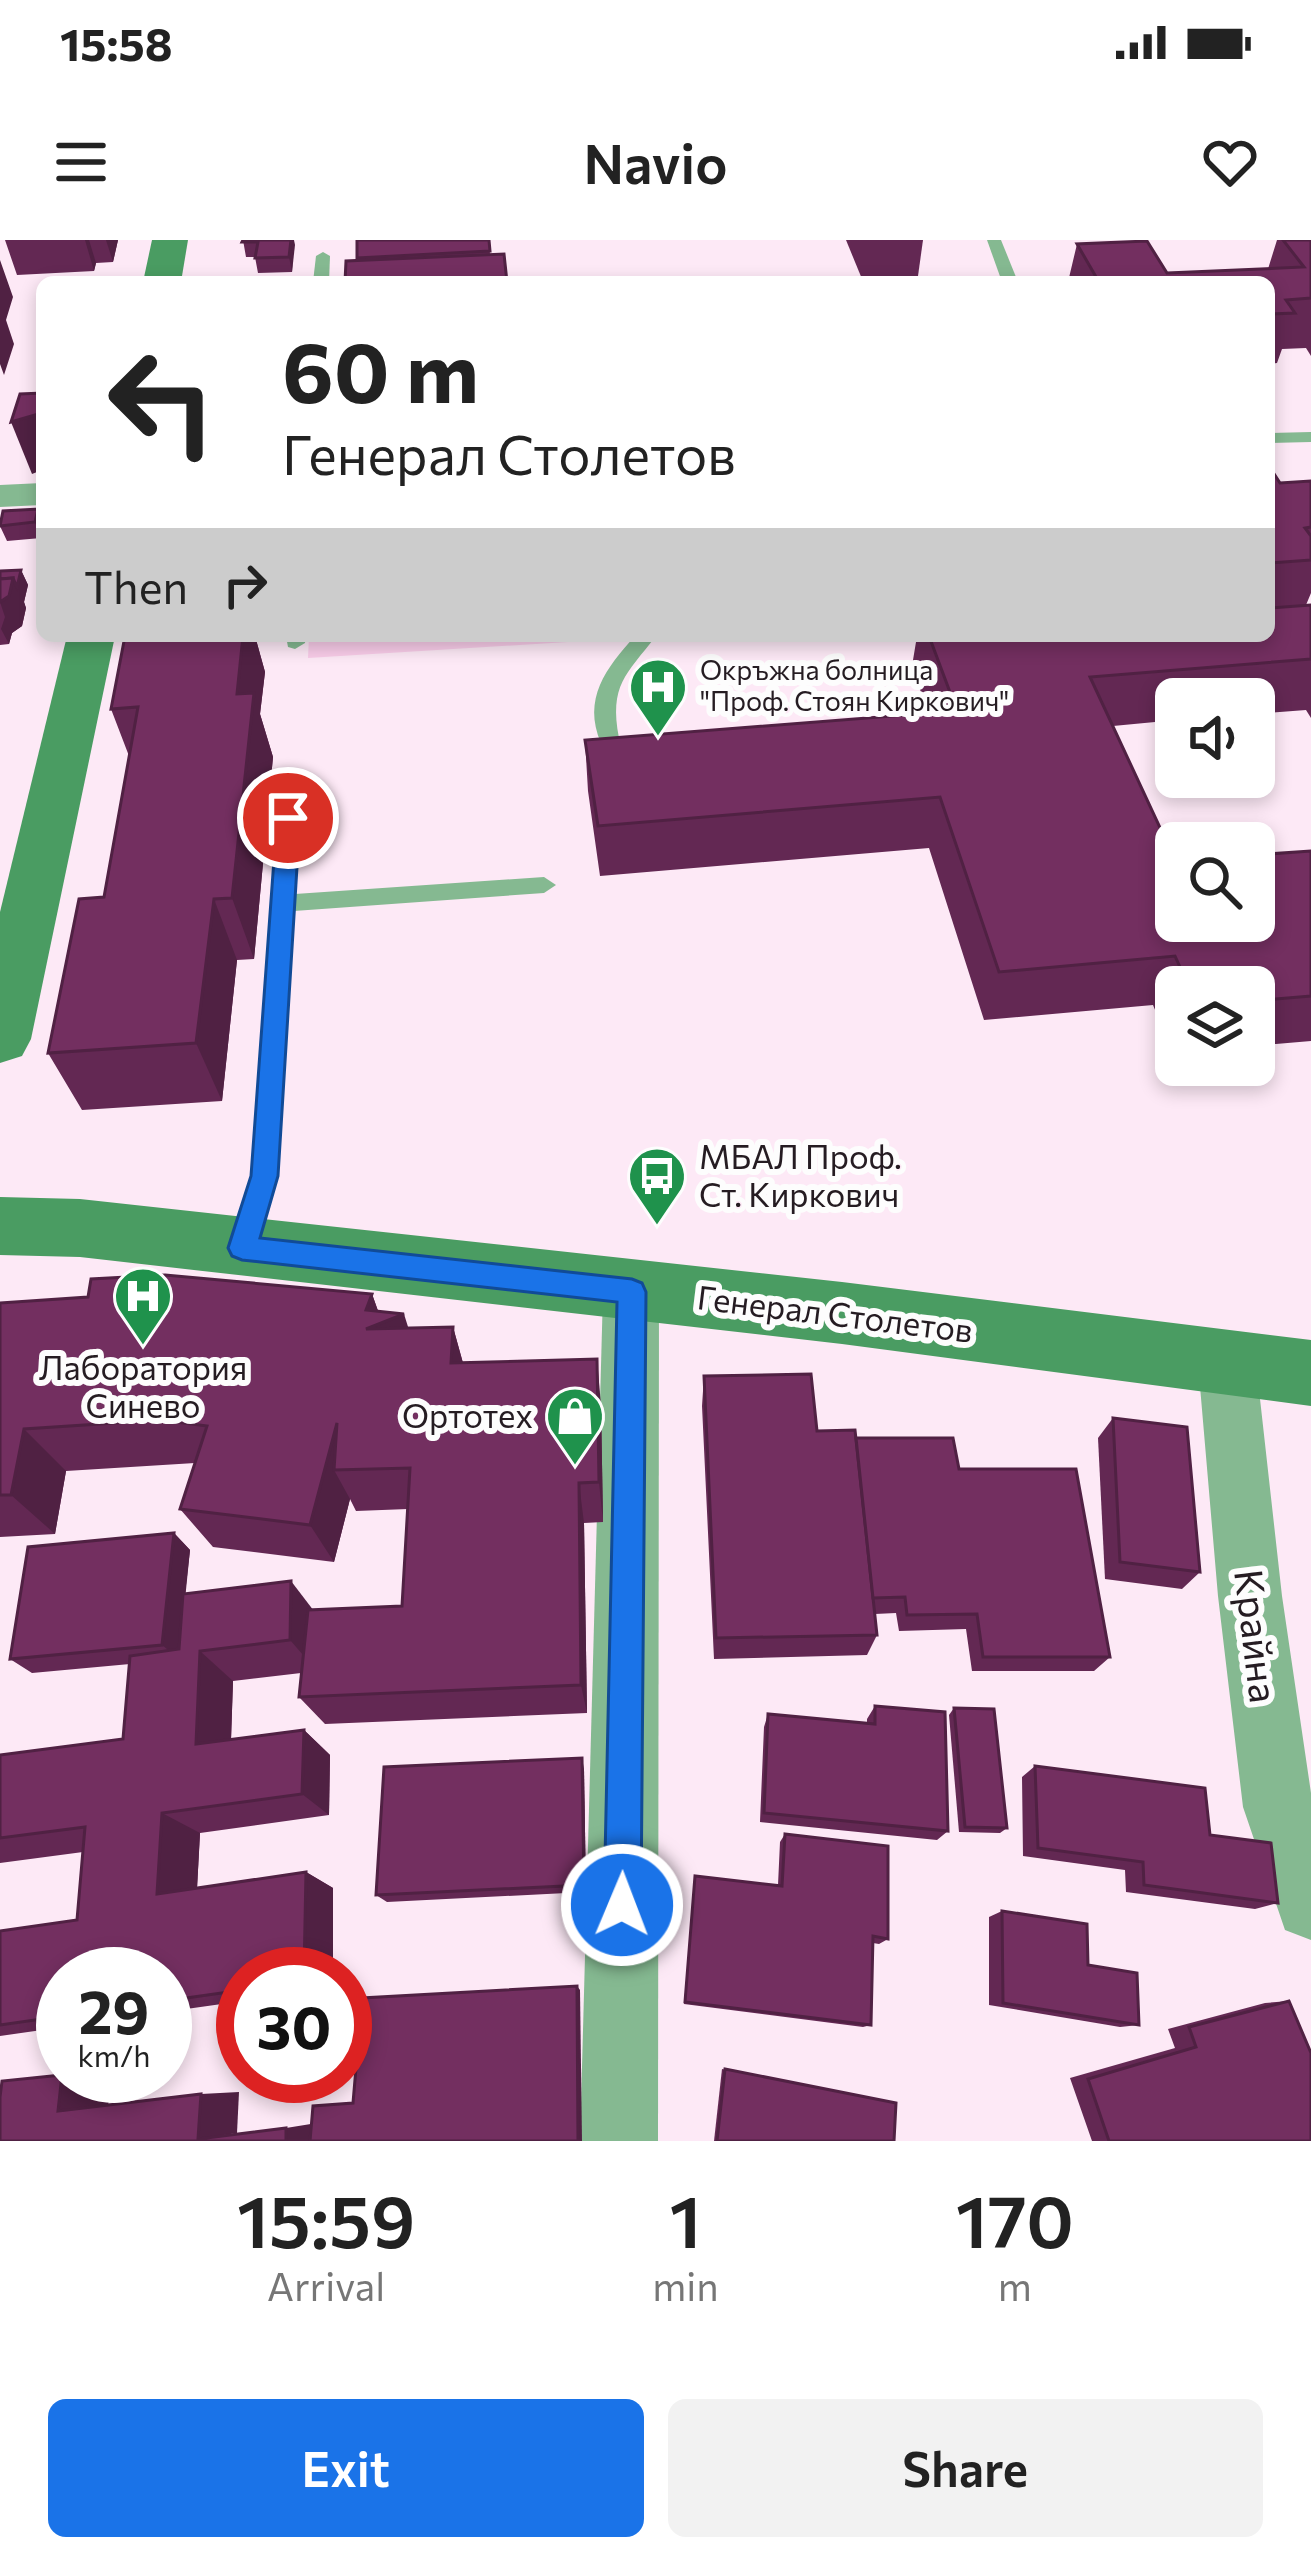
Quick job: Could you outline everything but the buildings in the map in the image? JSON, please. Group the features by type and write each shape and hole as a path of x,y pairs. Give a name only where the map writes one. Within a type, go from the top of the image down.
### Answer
{"main road":[{"path":"163,276 170,240"},
{"path":"0,1040 90,642"},
{"name":"Генерал Столетов","path":"0,1226 65,1227 1311,1373"}],"street":[{"path":"0,496 36,494"},
{"path":"619,2141 632,1292"},
{"name":"Крайна","path":"1227,1363 1250,1596 1278,1807 1311,1904"}],"lane":[{"path":"994,240 1008,276"},
{"path":"321,276 323,256"},
{"path":"1275,438 1311,437"},
{"path":"608,738 601,703 609,678 641,642"},
{"path":"242,1248 265,1176 288,818"},
{"path":"282,903 544,885"}],"shaded area":[{"path":"309,642 567,642 308,658"}],"place":[{"name":"Окръжна болница \"Проф. Стоян Киркович\"","path":"658,738"},
{"name":"МБАЛ Проф. Ст. Киркович","path":"657,1227"},
{"name":"Лаборатория Синево","path":"143,1347"},
{"name":"Ортотех","path":"575,1467"}],"route":[{"path":"288,818 265,1176 242,1248 632,1292 622,1905"}]}
